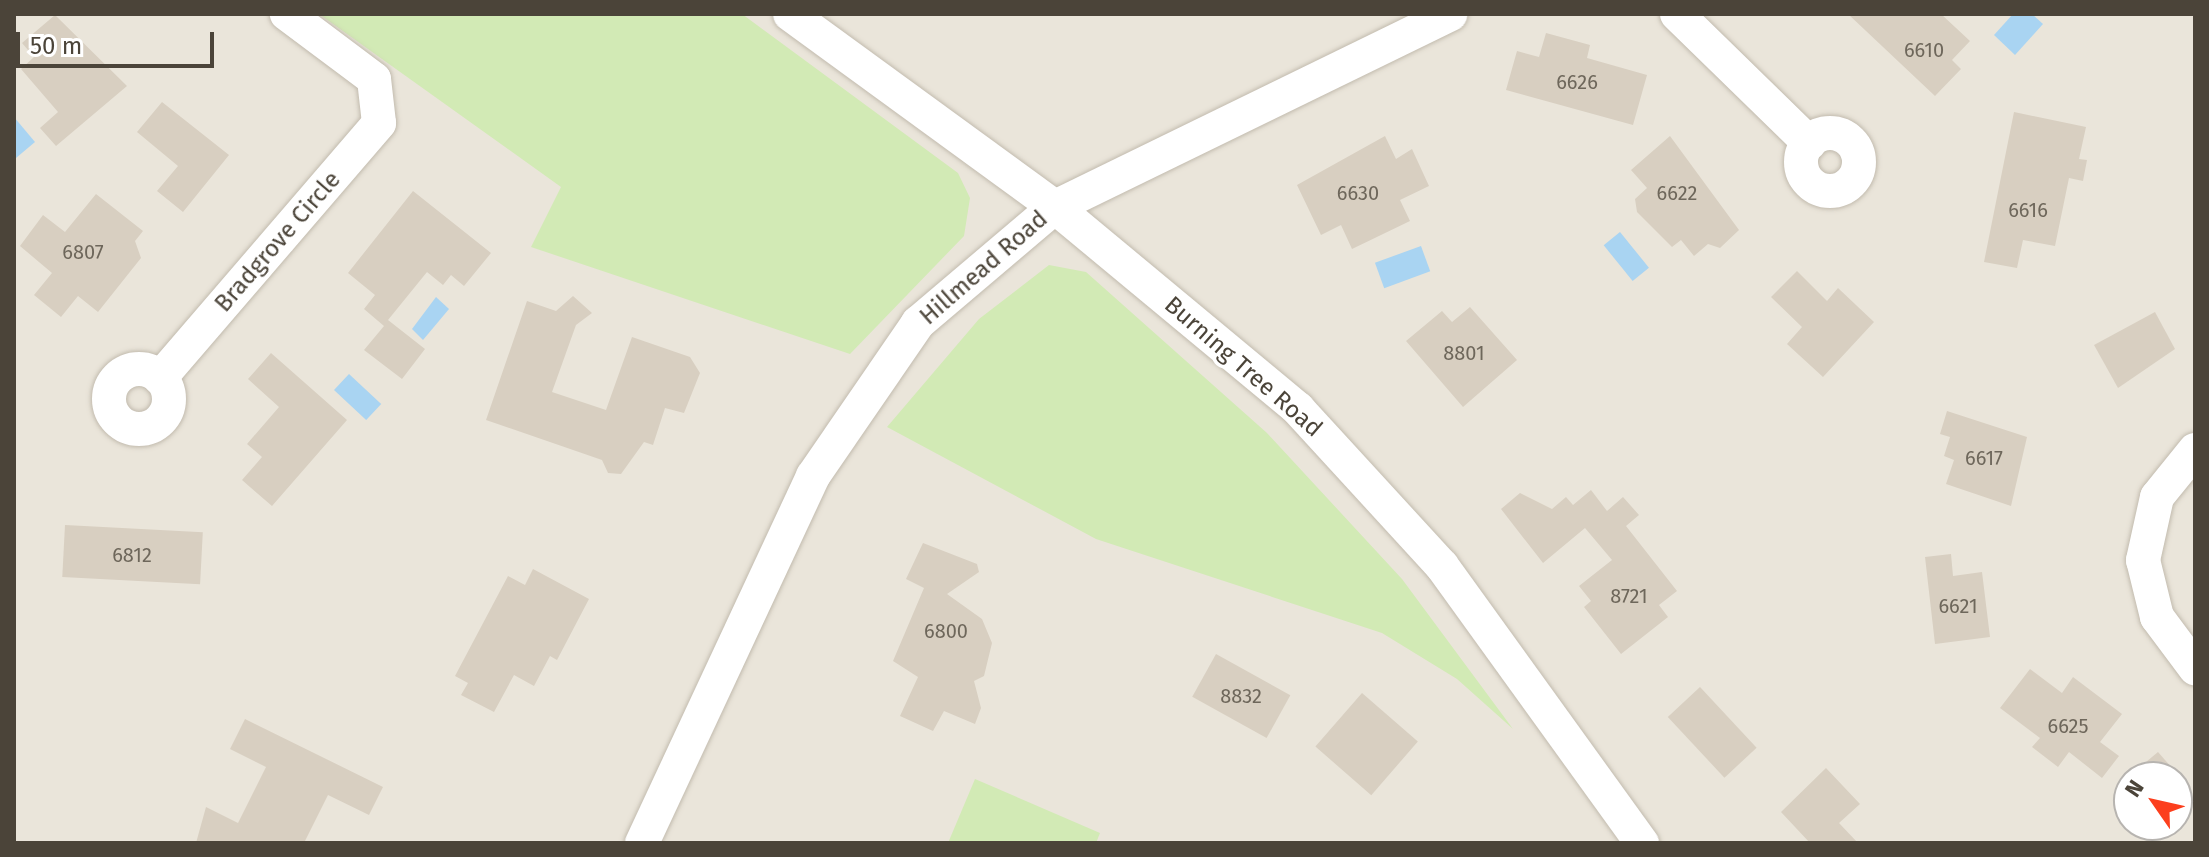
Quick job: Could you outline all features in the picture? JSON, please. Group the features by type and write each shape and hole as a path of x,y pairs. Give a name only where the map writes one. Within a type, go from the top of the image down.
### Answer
{"street":[{"name":"Bradgrove Circle","path":"160,378 366,142 379,123 381,99 359,62 287,14"},
{"name":"Burning Tree Road","path":"790,14 1055,207 1298,409 1442,566 1642,843"},
{"name":"Hillmead Road","path":"642,843 813,476 859,403 918,323 1055,207 1450,14"},
{"path":"1677,14 1809,143"},
{"path":"2195,450 2157,497 2143,560 2157,617 2195,668"}],"shaded area":[{"path":"14,14 2195,14 2195,843 14,843"}],"green space":[{"path":"319,14 742,14 958,173 970,198 964,236 850,354 531,247 561,187"},
{"path":"1049,265 1086,272 1267,433 1402,579 1513,729 1457,679 1382,633 1096,539 887,427 979,319"},
{"path":"975,779 1100,833 1096,843 948,843"}],"water":[{"path":"2013,14 2032,14 2043,24 2015,55 1994,35"},
{"path":"14,117 35,142 16,158 14,156"},
{"path":"1620,232 1649,268 1633,281 1604,245"},
{"path":"1421,246 1430,271 1384,288 1375,263"},
{"path":"436,297 449,309 423,340 412,329"},
{"path":"349,374 381,404 366,420 334,390"}],"building":[{"path":"1848,14 1941,14 1970,41 1952,60 1961,69 1935,96"},
{"path":"55,15 127,86 56,146 40,128 58,112 21,69 34,57 22,43"},
{"path":"1546,33 1590,45 1587,58 1647,75 1633,125 1506,90 1517,51 1539,57"},
{"path":"162,102 229,155 183,212 157,191 178,166 137,132"},
{"path":"2014,112 2086,127 2079,159 2087,160 2083,181 2069,178 2055,246 2023,240 2017,268 1984,262"},
{"path":"1385,136 1396,159 1412,149 1429,186 1400,200 1410,221 1352,249 1341,225 1321,235 1297,185"},
{"path":"1670,136 1739,230 1720,248 1708,244 1694,256 1681,240 1672,247 1637,212 1635,199 1647,188 1631,170"},
{"path":"413,191 491,253 464,286 451,275 443,285 427,272 388,320 425,349 402,379 364,350 384,326 364,309 375,295 348,273"},
{"path":"96,194 143,231 135,241 141,258 98,312 78,296 61,317 34,295 52,273 20,246 43,215 65,232"},
{"path":"1797,271 1827,301 1838,288 1874,322 1823,377 1787,344 1802,327 1771,297"},
{"path":"573,296 592,313 576,325 552,392 606,410 632,337 690,357 700,373 684,413 665,408 653,445 644,442 621,474 608,473 602,460 486,420 527,301 556,311"},
{"path":"1470,307 1517,360 1463,407 1406,341 1442,311 1452,322"},
{"path":"2155,312 2175,349 2118,388 2094,345"},
{"path":"271,353 347,420 272,506 242,480 262,457 247,444 279,407 248,379"},
{"path":"1947,411 2027,437 2011,506 1946,484 1954,460 1944,456 1950,437 1940,434"},
{"path":"1591,490 1607,511 1623,497 1639,515 1626,526 1677,591 1659,605 1668,617 1621,654 1584,607 1591,601 1579,586 1612,560 1585,528 1543,563 1501,509 1520,493 1552,509 1566,497 1573,505"},
{"path":"65,525 203,532 200,584 62,577"},
{"path":"923,543 977,564 979,572 947,594 982,619 992,643 984,676 974,681 981,708 975,724 944,711 933,731 900,716 918,677 893,661 924,588 906,579"},
{"path":"1951,554 1953,576 1982,572 1990,637 1935,644 1925,557"},
{"path":"533,569 589,599 557,660 550,656 534,686 514,675 494,712 461,695 468,683 455,676 508,576 525,585"},
{"path":"1216,654 1290,695 1267,738 1192,697"},
{"path":"2030,669 2062,693 2073,677 2122,714 2100,742 2119,756 2102,778 2069,752 2058,767 2032,747 2040,738 2000,708"},
{"path":"1700,687 1757,748 1724,778 1668,717"},
{"path":"1362,693 1418,742 1371,795 1315,747"},
{"path":"245,719 383,787 369,815 328,795 304,843 196,843 206,807 238,823 266,767 230,749"},
{"path":"2158,752 2166,761 2147,761"},
{"path":"1826,768 1860,804 1839,823 1858,843 1810,843 1781,812"}]}
